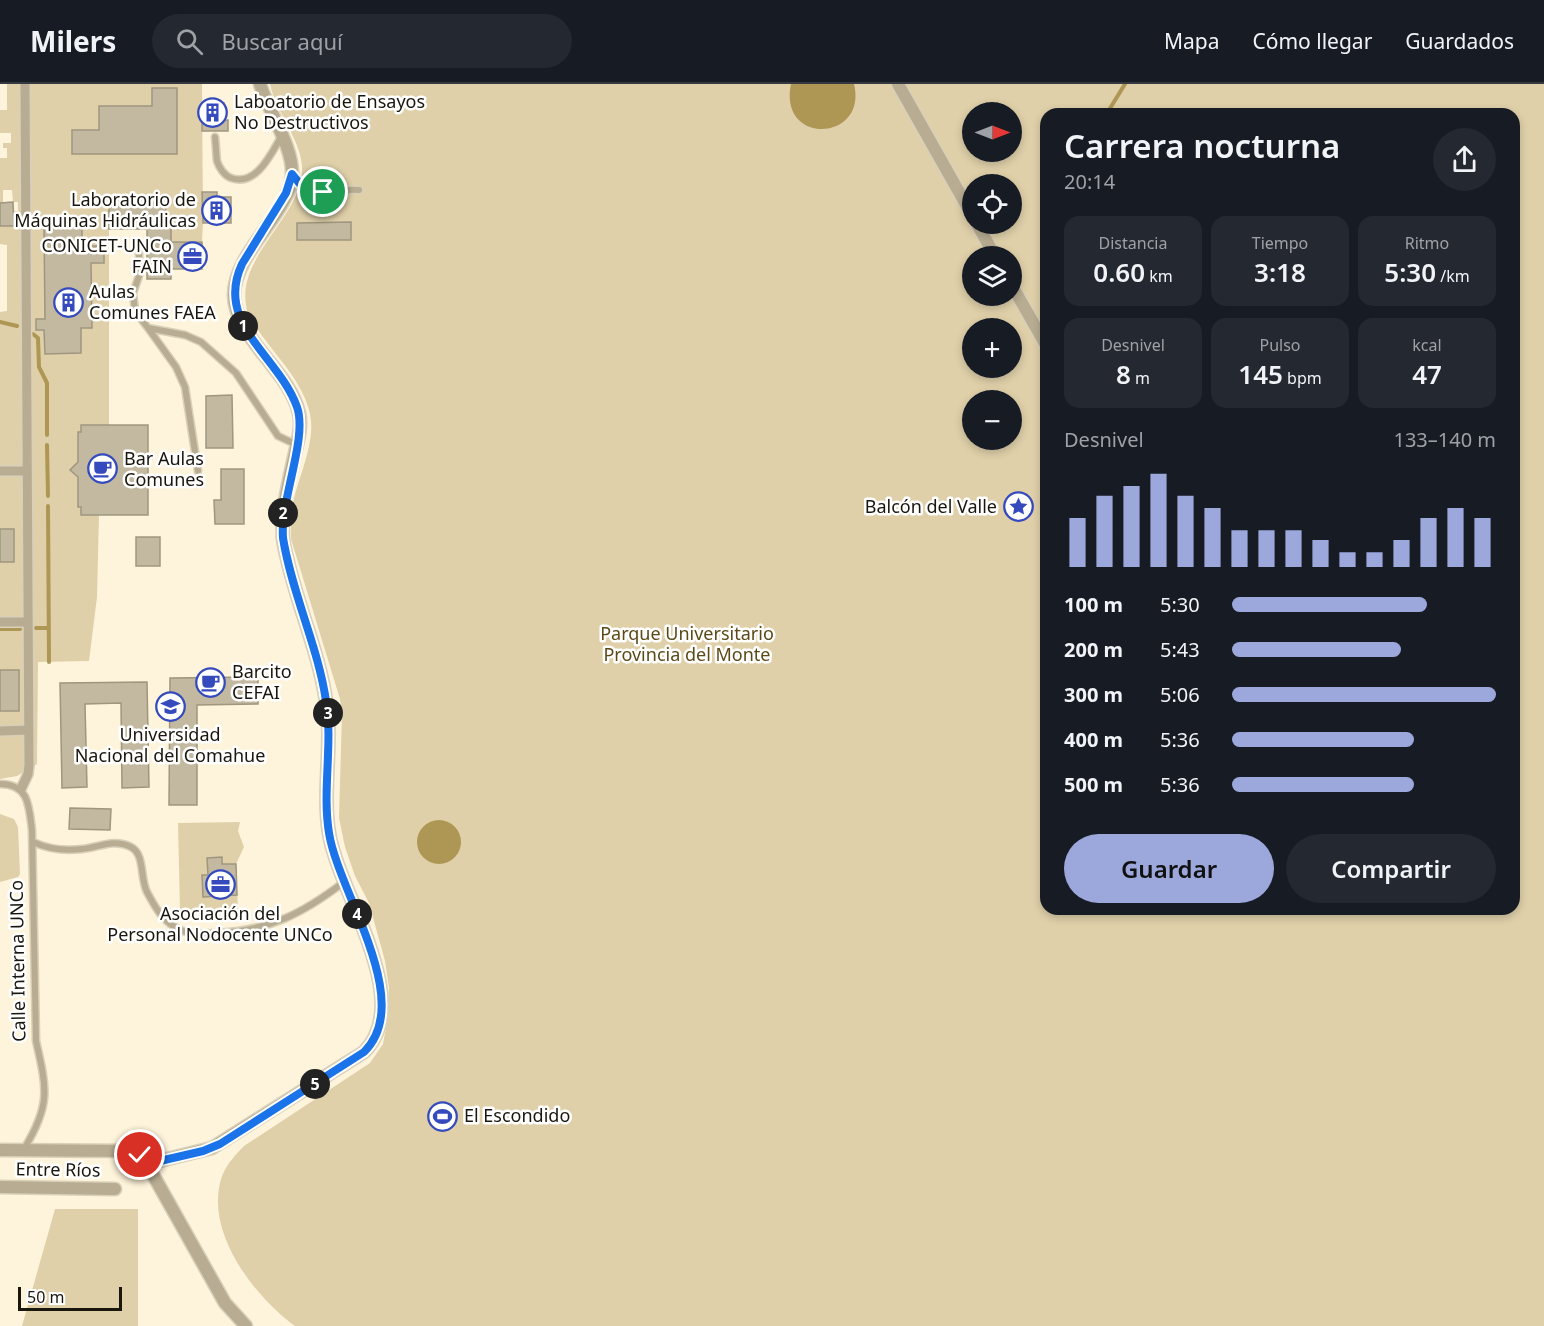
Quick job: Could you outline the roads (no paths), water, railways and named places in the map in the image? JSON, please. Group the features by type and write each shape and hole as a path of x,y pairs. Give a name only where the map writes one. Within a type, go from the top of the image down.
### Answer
{"street":[{"path":"21,789 29,770 24,84"},
{"path":"147,1164 212,1148 346,1064 372,1044 380,1024 380,988 369,946 344,882 329,832 327,702 283,538 283,514 300,426 297,405 278,372 243,326 234,296 242,264 286,193 292,174 289,159 260,84"},
{"path":"898,84 962,197"},
{"path":"1022,303 1040,335"},
{"path":"0,471 27,471"},
{"path":"0,622 28,622"},
{"path":"0,731 29,730"},
{"path":"0,1150 127,1151 140,1155 225,1303 246,1326"},
{"name":"Entre Ríos","path":"0,1187 115,1189"}],"lane":[{"path":"215,137 218,162 225,175 238,180 255,175 281,137"},
{"path":"292,174 300,184 323,192 359,190"},
{"path":"139,246 139,276 133,293 135,310 176,367 185,387 198,471"},
{"path":"148,328 185,335 201,342 236,373 278,436 297,445"},
{"path":"0,784 21,789"},
{"name":"Calle Interna UNCo","path":"21,789 28,807 33,842 36,1041 44,1071 45,1091 39,1122 23,1150"},
{"path":"33,842 44,847 63,850 119,844 136,850 140,858 142,882 151,898 172,926 191,935 227,932 280,922 344,882"}],"waterway":[{"path":"1110,108 1125,84"},
{"path":"0,322 17,326"},
{"path":"33,334 38,338 39,367 47,383 47,435"},
{"path":"47,445 48,496"},
{"path":"48,506 49,662"},
{"path":"36,628 48,628"},
{"path":"0,629 20,629"}],"place":[{"name":"Laboatorio de Ensayos No Destructivos","path":"213,112"},
{"name":"Laboratorio de Máquinas Hidráulicas","path":"217,210"},
{"name":"CONICET-UNCo FAIN","path":"193,256"},
{"name":"Aulas Comunes FAEA","path":"68,302"},
{"name":"Bar Aulas Comunes","path":"103,469"},
{"name":"Balcón del Valle","path":"1018,507"},
{"name":"Barcito CEFAI","path":"211,682"},
{"name":"Universidad Nacional del Comahue","path":"170,706"},
{"name":"Asociación del Personal Nodocente UNCo","path":"220,885"},
{"name":"El Escondido","path":"443,1116"}],"park label":[{"name":"Parque Universitario Provincia del Monte","path":"687,644"}]}
